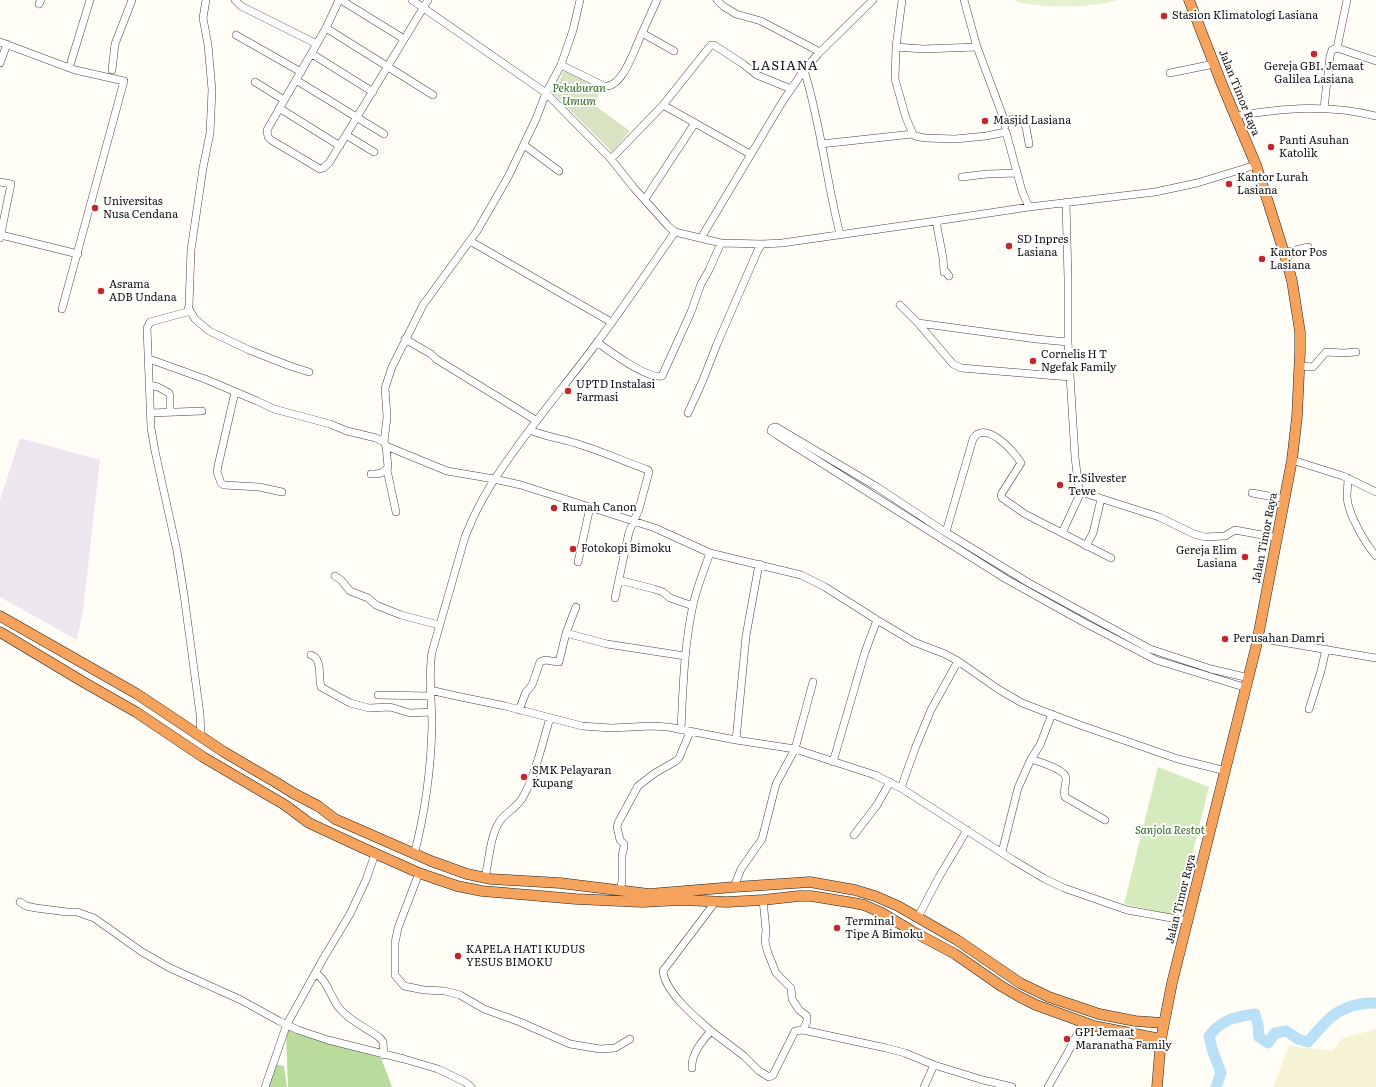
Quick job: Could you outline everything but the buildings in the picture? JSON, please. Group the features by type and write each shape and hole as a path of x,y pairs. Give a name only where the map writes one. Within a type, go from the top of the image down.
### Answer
{"highway":[{"name":"Jalan Timor Raya","path":"1157,1087 1161,1039 1164,1024 1188,921 1248,683 1278,538 1292,460 1297,416 1300,366 1300,332 1297,310 1292,281 1284,253 1256,165 1189,0"},
{"path":"0,616 137,694 201,737 293,793 318,806 335,819 414,855 467,874 485,878 522,882 560,883 655,894 810,882 833,885 880,898 918,917 957,940 1011,978 1038,992 1078,1008 1122,1019 1164,1024"},
{"path":"14,641 21,629"},
{"path":"0,632 136,712 221,768 286,805 309,823 419,873 457,886 482,891 521,895 642,902 687,900 727,902 798,896 830,899 864,905 882,913 955,954 1004,988 1036,1005 1106,1029 1161,1039"},
{"path":"221,768 230,755"},
{"path":"521,895 522,882"},
{"path":"830,899 833,885"},
{"path":"727,902 730,887"},
{"path":"1004,988 1011,978"}],"street":[{"path":"71,62 90,0"},
{"path":"112,70 115,44 132,0"},
{"path":"206,0 203,18 208,45 212,90 210,133 203,168 191,250 189,309 195,319 209,331 249,350 309,372"},
{"path":"235,0 241,6 317,44"},
{"path":"404,39 340,0 312,54 267,130 268,137 320,169 329,163 428,0"},
{"path":"412,0 546,93 611,159 668,226 675,232 721,243 762,244 936,222 1029,206 1155,192 1197,183 1256,165"},
{"path":"396,512 387,470 388,467 385,444 387,417 385,406 385,388 390,372 423,305 477,231 508,177 524,145 546,93 561,65 573,30 580,0"},
{"path":"561,65 604,86 609,87 615,83 628,67 657,0"},
{"path":"718,0 723,6 736,14 761,21 820,52"},
{"path":"701,238 750,154 804,70 820,52 873,0"},
{"path":"902,0 896,47 895,79 906,118 913,134"},
{"path":"964,0 977,47 1005,122 1006,132 1022,191 1029,206"},
{"path":"1337,48 1347,0"},
{"path":"326,28 433,95"},
{"path":"642,33 674,51"},
{"path":"236,35 301,72"},
{"path":"0,63 3,43 75,70 124,81 62,309"},
{"path":"611,159 663,105 711,46 714,45 757,75 791,89"},
{"path":"896,47 923,49 977,47"},
{"path":"1324,108 1332,50 1337,48 1376,61"},
{"path":"312,54 373,92"},
{"path":"1170,73 1214,64"},
{"path":"804,70 814,106 840,234"},
{"path":"296,80 384,134"},
{"path":"255,82 284,100"},
{"path":"663,105 750,154"},
{"path":"279,108 340,146"},
{"path":"1235,116 1276,109 1324,108 1343,109 1376,116"},
{"path":"1005,122 1016,119 1023,120 1030,144"},
{"path":"645,199 695,123"},
{"path":"821,144 913,134 915,136 925,138 955,139 986,136 1006,132"},
{"path":"346,135 374,152"},
{"path":"524,145 559,171"},
{"path":"962,177 1017,173"},
{"path":"0,182 11,184 0,236 78,254"},
{"path":"1062,533 1081,492 1079,488 1075,457 1068,342 1066,202"},
{"path":"936,222 943,258 944,272 946,272 949,276"},
{"path":"414,855 424,809 431,734 432,712 430,666 433,646 467,531 482,498 494,479 597,342 675,232"},
{"path":"470,241 611,322"},
{"path":"597,342 632,365 653,375 660,377 662,376 721,243"},
{"path":"688,413 758,250 762,244"},
{"path":"1284,253 1308,247"},
{"path":"900,305 918,323 952,364 961,368 1070,377"},
{"path":"189,309 187,312 154,320 148,324 147,332 149,385 155,451 177,551 187,611 200,714 201,737"},
{"path":"918,323 1068,342"},
{"path":"405,339 537,421"},
{"path":"1300,366 1313,367 1326,352 1356,352"},
{"path":"148,360 152,360 235,392 274,409 376,438 385,444 447,471 521,485 655,528 710,553 792,572 808,578 914,642 945,654 958,661 1007,695 1022,703 1178,759 1226,771"},
{"path":"149,385 158,387 169,393 170,411"},
{"path":"235,392 218,458 217,472 221,483 224,486 259,487 282,492"},
{"path":"151,413 170,411 202,411"},
{"path":"776,427 1029,583 1150,649 1248,683 1164,663 1085,623 1026,590 802,451 771,431 772,428 776,427"},
{"path":"530,430 541,435 562,439 596,450 648,470 649,472 640,504 629,532 615,598"},
{"path":"946,532 972,440 980,433 999,438 1020,463 1001,496 1025,514 1111,558"},
{"path":"1292,460 1348,478 1376,492"},
{"path":"371,474 380,474 387,470"},
{"path":"1348,478 1348,503 1362,536 1376,556"},
{"path":"1081,492 1159,517 1194,534 1205,537 1225,536 1235,530 1278,538"},
{"path":"1252,493 1285,499"},
{"path":"1086,546 1093,532 1101,499"},
{"path":"578,562 590,508"},
{"path":"681,730 685,656 693,606 710,553"},
{"path":"736,740 746,630 759,564"},
{"path":"335,576 341,580 350,591 368,598 376,606 401,615 439,625"},
{"path":"619,580 654,589 670,598 693,606"},
{"path":"1026,590 1029,583"},
{"path":"519,710 526,692 532,685 540,662 545,660 559,662 566,633 576,607"},
{"path":"833,762 865,652 877,620"},
{"path":"566,633 607,644 685,656"},
{"path":"1258,638 1376,658"},
{"path":"1309,709 1326,649"},
{"path":"311,655 318,661 319,681 321,687 350,704 374,708 390,708 410,713 432,712"},
{"path":"901,788 931,710 958,661"},
{"path":"730,887 762,839 776,784 795,749 813,682"},
{"path":"378,696 431,693 456,696 592,727 611,728 668,726 690,732 795,749 875,775 890,782 1029,870 1064,888 1127,910 1188,921"},
{"path":"1002,852 1018,788 1031,759 1040,745 1052,714"},
{"path":"485,878 496,826 507,813 518,806 524,796 534,771 550,718"},
{"path":"620,890 622,882 622,855 624,844 620,840 617,827 618,823 638,786 648,778 676,762 690,732"},
{"path":"1031,759 1062,772 1066,778 1064,792 1065,797 1105,820"},
{"path":"854,835 877,804 890,782"},
{"path":"918,917 939,877 967,830"},
{"path":"265,1087 287,1024 353,909 376,854"},
{"path":"419,873 398,928 395,943 395,975 404,986 424,990 445,991 460,995 484,1009 520,1022 570,1044 600,1049 615,1048 630,1039"},
{"path":"763,900 766,930 765,942 768,953 776,973 791,988 792,1000 799,1010 806,1016 807,1021 803,1030"},
{"path":"716,901 663,971 669,986 682,1003 711,1031 744,1056 759,1072 769,1077 773,1075 795,1031 803,1030 905,1053 934,1066 1012,1087"},
{"path":"20,902 30,907 77,912 94,918 142,952 170,968 241,1000 298,1030 328,1040 438,1069 466,1085"},
{"path":"316,973 326,984 341,1010 351,1019 380,1038 383,1042 384,1055"},
{"path":"1048,1087 1083,1022"},
{"path":"692,1068 694,1054 711,1031"},
{"path":"924,1087 934,1066"}],"shaded area":[{"path":"20,438 100,460 83,611 77,640 0,597 0,500"},
{"path":"1376,1029 1376,1087 1273,1087 1289,1046 1332,1051 1343,1038"}],"green space":[{"path":"1013,0 1117,0 1095,5 1049,6 1022,3"},
{"name":"Pekuburan Umum","path":"565,69 602,87 594,105 630,131 612,152 553,93"},
{"name":"Sanjola Restot","path":"1158,767 1209,787 1177,916 1124,904"},
{"path":"288,1026 381,1058 392,1087 288,1087 286,1031"},
{"path":"275,1064 284,1066 287,1087 269,1087"}],"waterway":[{"path":"1216,1087 1221,1073 1209,1036 1224,1022 1241,1016 1255,1014 1259,1037 1268,1043 1275,1033 1286,1031 1298,1039 1308,1042 1332,1016 1343,1009 1356,1005 1376,1003"}],"place":[{"name":"Stasion Klimatologi Lasiana","path":"1164,16"},
{"name":"Gereja GBI. Jemaat Galilea Lasiana","path":"1314,54"},
{"name":"Masjid Lasiana","path":"985,121"},
{"name":"Panti Asuhan Katolik","path":"1271,147"},
{"name":"Kantor Lurah Lasiana","path":"1229,184"},
{"name":"Universitas Nusa Cendana","path":"95,208"},
{"name":"SD Inpres Lasiana","path":"1009,246"},
{"name":"Kantor Pos Lasiana","path":"1262,259"},
{"name":"Asrama ADB Undana","path":"101,291"},
{"name":"Cornelis H T Ngefak Family","path":"1033,361"},
{"name":"UPTD Instalasi Farmasi","path":"568,391"},
{"name":"Ir.Silvester Tewe","path":"1060,485"},
{"name":"Rumah Canon","path":"554,508"},
{"name":"Fotokopi Bimoku","path":"573,549"},
{"name":"Gereja Elim Lasiana","path":"1245,557"},
{"name":"Perusahan Damri","path":"1225,639"},
{"name":"SMK Pelayaran Kupang","path":"524,777"},
{"name":"Terminal Tipe A Bimoku","path":"837,928"},
{"name":"KAPELA HATI KUDUS YESUS BIMOKU","path":"458,956"},
{"name":"GPI Jemaat Maranatha Family","path":"1067,1039"}],"district":[{"name":"LASIANA","path":"785,66"}]}
